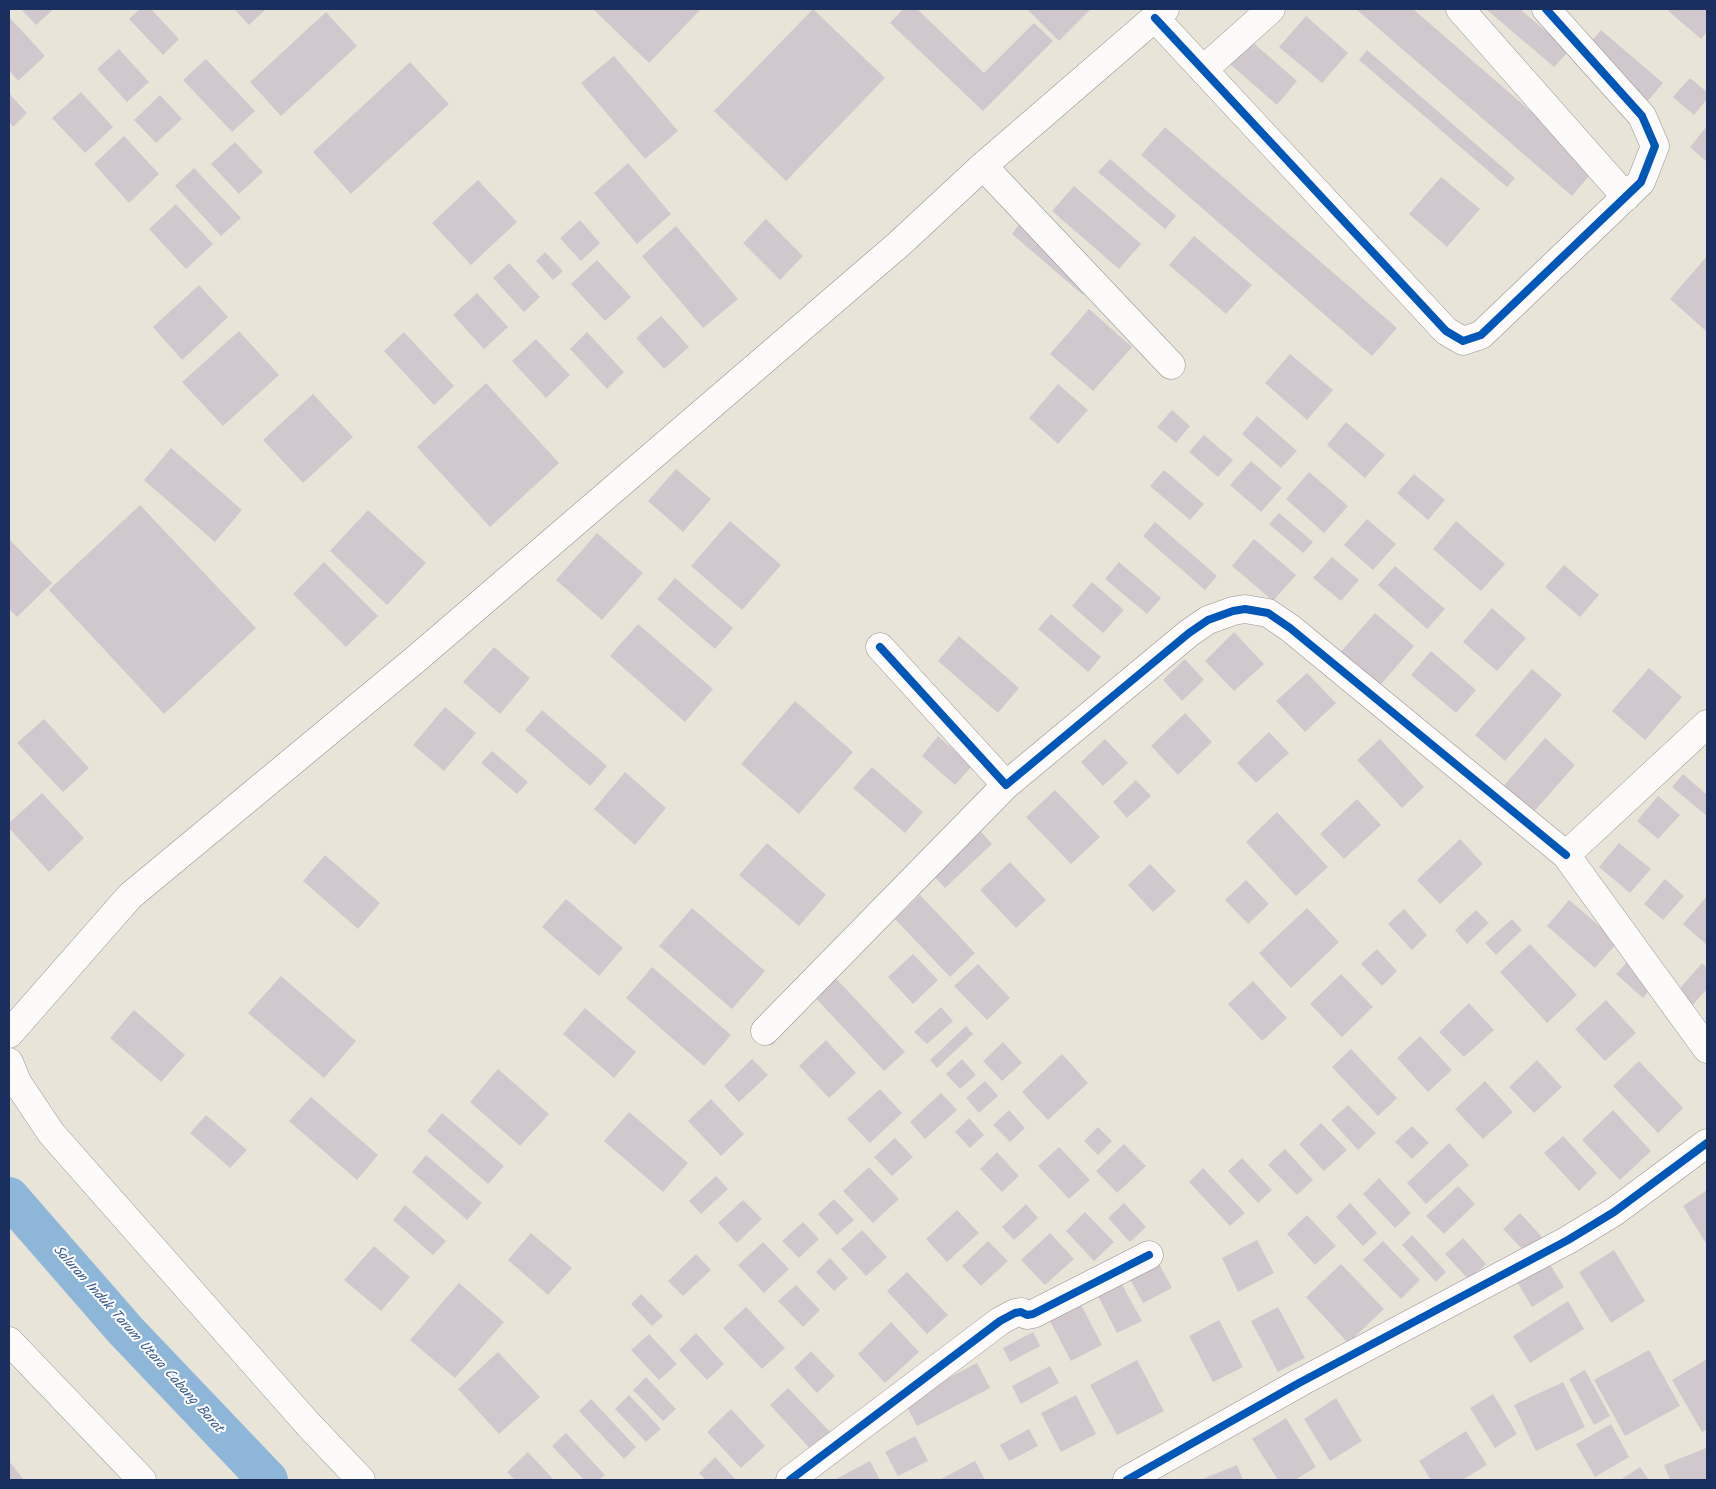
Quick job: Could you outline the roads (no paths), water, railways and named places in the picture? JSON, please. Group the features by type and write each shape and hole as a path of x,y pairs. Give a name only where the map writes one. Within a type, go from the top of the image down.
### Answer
{"street":[{"path":"1203,70 1271,9"},
{"path":"1460,9 1626,197"},
{"path":"9,1034 130,896 416,659 899,244 983,166 1160,13 1203,70 1446,331 1464,341 1481,335 1641,182 1655,146 1642,116 1546,9"},
{"path":"983,166 1171,365"},
{"path":"765,1031 1006,785 1189,633 1208,620 1233,611 1257,610 1268,614 1290,628 1566,854 1707,1049"},
{"path":"880,647 1006,785"},
{"path":"1566,854 1707,724"},
{"path":"9,1062 18,1082 51,1133 307,1423 361,1480"},
{"path":"1127,1480 1299,1383 1568,1240 1614,1212 1707,1143"},
{"path":"790,1480 1000,1321 1015,1313 1033,1314 1149,1255"},
{"path":"9,1342 142,1480"}],"waterway":[{"name":"Saluran Induk Tarum Utara Cabang Barat","path":"9,1197 126,1331 268,1480"}]}
